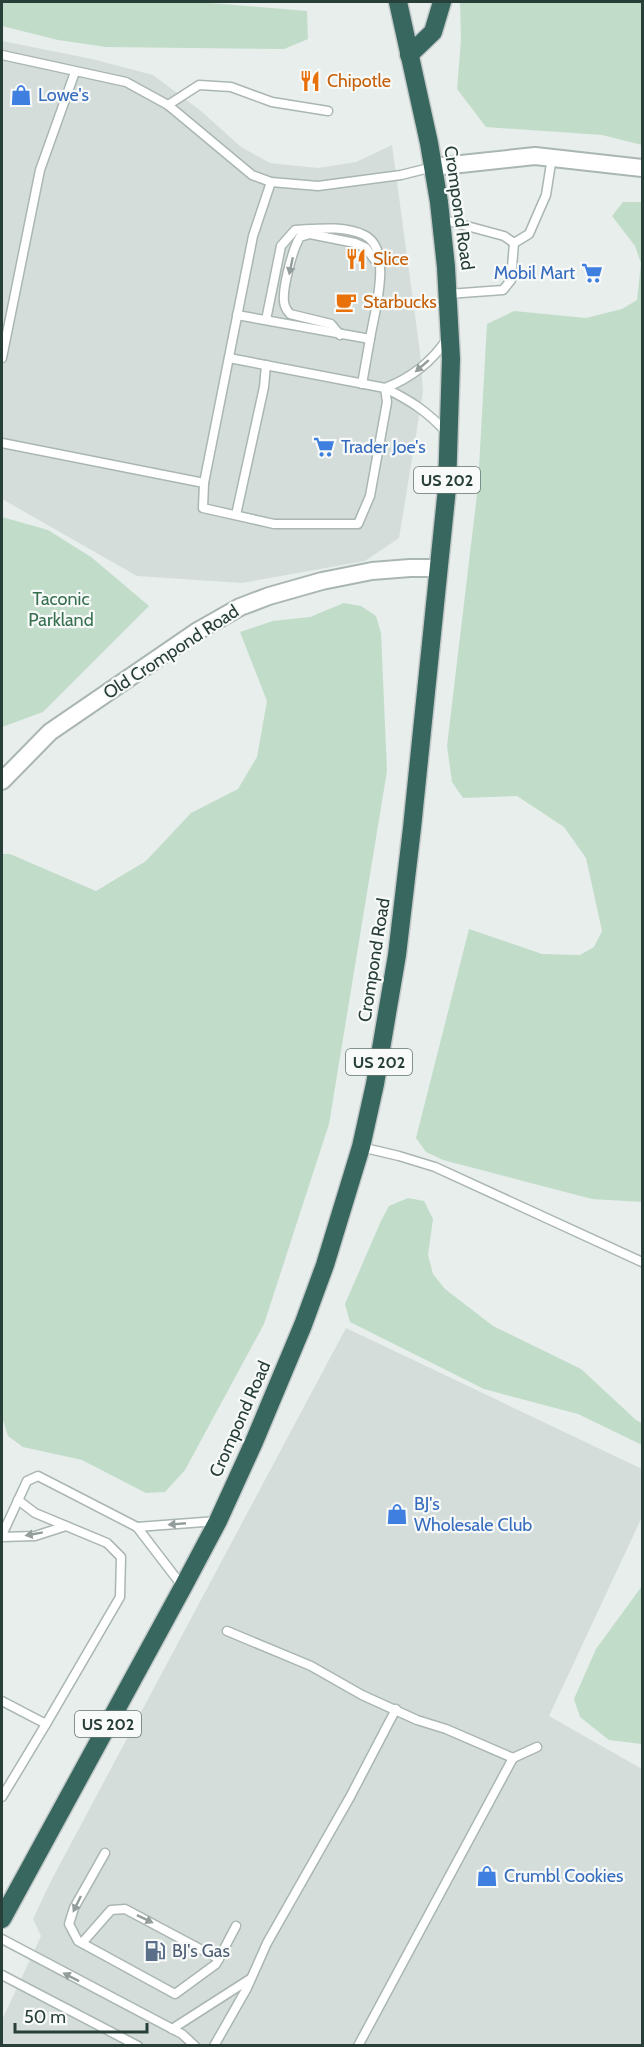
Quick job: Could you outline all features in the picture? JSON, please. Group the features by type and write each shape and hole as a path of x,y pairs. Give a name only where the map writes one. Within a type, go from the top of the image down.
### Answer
{"highway":[{"name":"Crompond Road","path":"2,1919 218,1521 279,1386 303,1325 344,1205 361,1147 382,1042 405,899 447,488 451,333 441,219 433,167 398,2"},
{"path":"409,55 433,32 442,2"}],"street":[{"path":"433,167 535,156 642,168"},
{"name":"Old Crompond Road","path":"2,781 50,732 196,632 240,607 322,581 372,571 439,568"}],"lane":[{"path":"2,55 126,82 168,105 252,175 271,182 318,186 401,175 433,167"},
{"path":"2,358 40,170 75,72"},
{"path":"168,105 199,86 210,86 231,87 272,102 328,111"},
{"path":"514,243 529,234 546,195 552,157"},
{"path":"271,182 254,236 237,315 204,483 203,508 274,524 358,524 370,496 387,402 385,388"},
{"path":"441,219 504,236 514,243"},
{"path":"266,320 281,246 295,230 310,227 351,231 364,235 373,242 381,264 362,384"},
{"path":"340,335 331,324 290,314 285,306 284,297 295,246 300,237 310,234 355,243 366,248 381,264"},
{"path":"448,294 503,290 511,280 514,243"},
{"path":"237,315 370,339"},
{"path":"385,388 403,381 428,362 451,333"},
{"path":"229,358 385,388 432,416 448,435"},
{"path":"236,515 264,387 266,365"},
{"path":"2,443 204,483"},
{"path":"361,1147 435,1167 642,1262"},
{"path":"66,1526 35,1536 2,1536 27,1481 38,1476 137,1527 183,1587"},
{"path":"2,1797 120,1597 121,1557 107,1543 35,1513 18,1500"},
{"path":"137,1527 218,1521"},
{"path":"226,1631 311,1666 362,1695 513,1758"},
{"path":"2,1701 46,1724"},
{"path":"214,2046 267,1943 350,1797 396,1709"},
{"path":"358,2046 513,1758 537,1747"},
{"path":"105,1853 74,1908 69,1924 78,1941 175,1994 216,1964 236,1926"},
{"path":"82,1943 111,1910 125,1909 219,1959"},
{"path":"2,1939 182,2034 195,2046"},
{"path":"2,1975 138,2046"},
{"path":"172,2029 251,1978"}],"shaded area":[{"path":"2,41 92,59 153,75 201,111 241,147 270,163 318,168 356,162 392,145 420,352 423,392 399,538 365,561 242,583 137,576 2,499"},
{"path":"346,1328 642,1469 642,1517 549,1716 642,1769 642,2045 2,2046 3,2018 41,1936 33,1919 51,1881"}],"green space":[{"path":"2,2 199,2 307,11 308,39 284,49 106,47 58,40 2,26"},
{"path":"460,2 642,2 642,145 602,135 486,127 457,89 461,40"},
{"path":"623,202 642,202 642,1202 592,1199 443,1160 426,1152 416,1138 469,929 542,954 580,955 594,947 602,931 586,858 564,827 517,796 463,798 452,782 447,746 478,486 487,324 514,311 586,318 622,309 637,300 641,263 635,246 612,216"},
{"name":"Taconic Parkland","path":"2,517 48,530 91,557 149,606 43,712 2,727"},
{"path":"344,603 361,606 376,616 381,633 387,771 329,1124 264,1324 185,1470 165,1492 146,1493 82,1460 23,1447 8,1436 2,1417 2,854 10,854 96,891 146,861 191,813 238,789 257,757 267,701 240,632 273,621 310,617"},
{"path":"408,1198 424,1201 433,1219 428,1255 433,1274 445,1289 493,1326 581,1369 642,1423 642,1445 578,1414 484,1389 350,1322 345,1304 381,1221 389,1206"},
{"path":"642,1586 642,1744 609,1740 580,1717 574,1699 596,1649"}],"place":[{"name":"Chipotle","path":"310,81"},
{"name":"Lowe's","path":"21,95"},
{"name":"Slice","path":"356,259"},
{"name":"Mobil Mart","path":"592,273"},
{"name":"Starbucks","path":"346,302"},
{"name":"Trader Joe's","path":"324,447"},
{"name":"BJ's Wholesale Club","path":"397,1514"},
{"name":"Crumbl Cookies","path":"487,1876"},
{"name":"BJ's Gas","path":"155,1951"}]}
